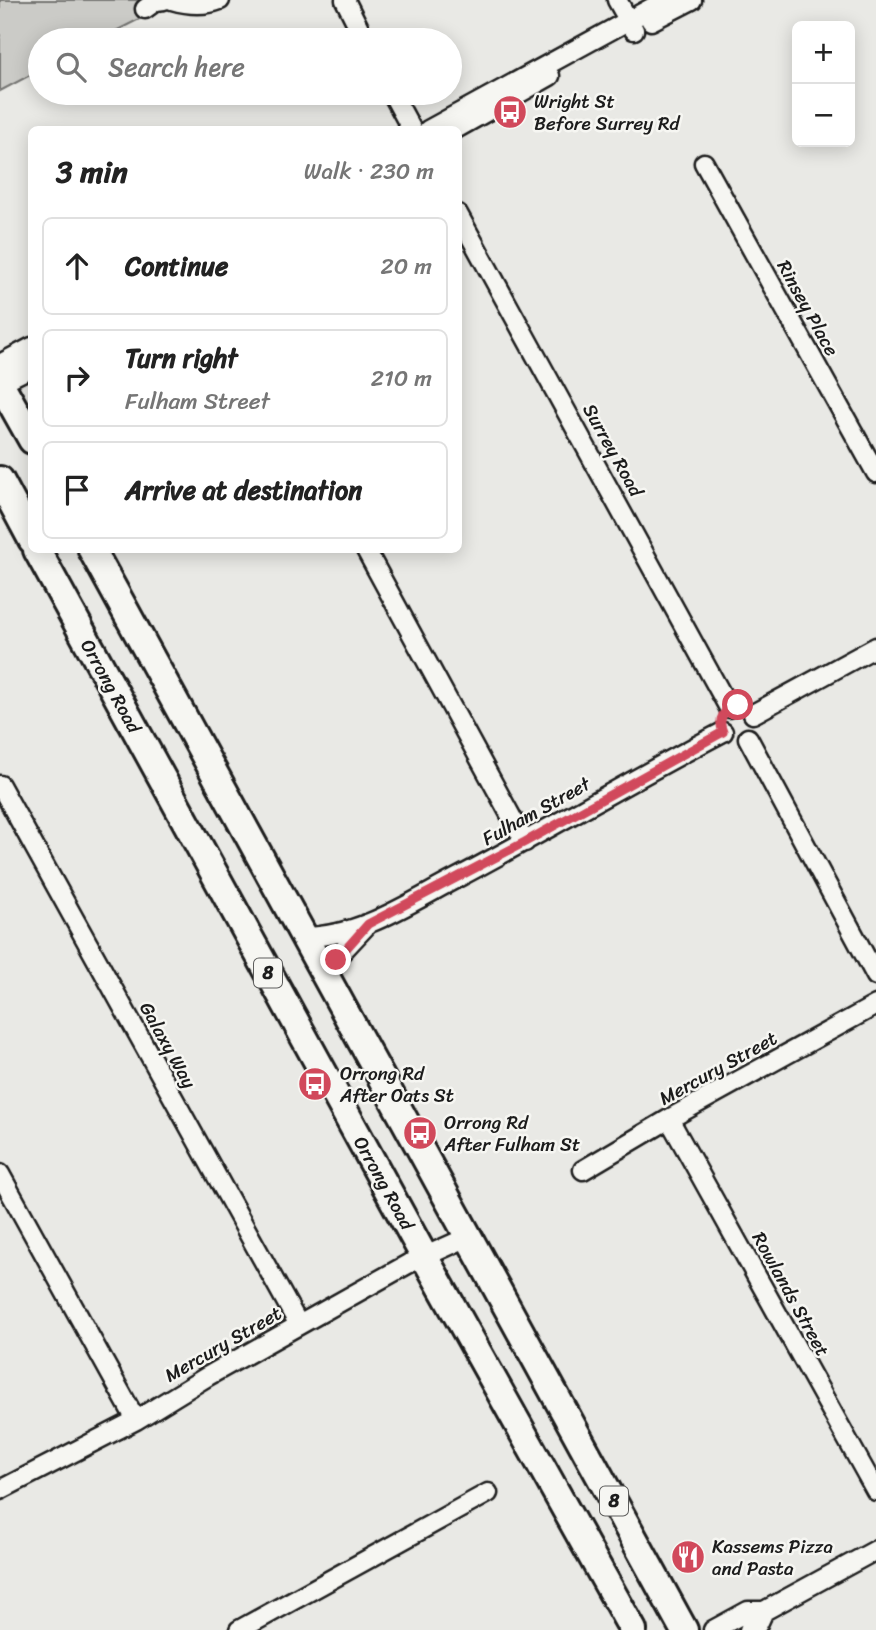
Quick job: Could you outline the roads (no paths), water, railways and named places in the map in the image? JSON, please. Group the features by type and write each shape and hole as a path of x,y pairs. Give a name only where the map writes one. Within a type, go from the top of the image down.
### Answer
{"highway":[{"path":"0,383 28,433"},
{"path":"0,480 28,532"},
{"name":"Orrong Road","path":"39,553 424,1256 633,1630"},
{"name":"8","path":"94,553 684,1630"}],"street":[{"path":"145,9 156,1 164,0"},
{"path":"172,0 194,5 220,0"},
{"path":"345,0 359,28"},
{"path":"617,0 631,25"},
{"path":"461,126 631,25 666,0"},
{"path":"436,126 631,25 692,0"},
{"path":"398,105 410,126"},
{"name":"Rinsey Place","path":"704,163 876,473"},
{"name":"Surrey Road","path":"462,221 729,708"},
{"path":"0,364 28,349"},
{"path":"0,383 28,369"},
{"path":"0,503 10,522 28,537"},
{"path":"368,553 525,842"},
{"path":"753,714 876,647"},
{"path":"743,706 753,714 755,727 748,738 732,739 723,732 720,722 729,708 743,706"},
{"name":"Fulham Street","path":"304,936 324,936 368,924 525,842 723,732"},
{"path":"748,738 876,976"},
{"name":"Galaxy Way","path":"0,785 299,1325"},
{"name":"Fulham Street","path":"323,972 368,924"},
{"name":"Mercury Street","path":"583,1170 669,1119 876,1005"},
{"name":"Rowlands Street","path":"669,1119 876,1491"},
{"path":"0,1174 136,1420"},
{"name":"Mercury Street","path":"0,1490 136,1420 208,1376 424,1256 468,1237"},
{"path":"239,1630 488,1493"},
{"path":"713,1630 748,1611 764,1611 876,1550"},
{"path":"749,1630 758,1624 764,1611"}],"place":[{"name":"Wright St Before Surrey Rd","path":"510,112"},
{"name":"Orrong Rd After Oats St","path":"315,1084"},
{"name":"Orrong Rd After Fulham St","path":"420,1133"},
{"name":"Kassems Pizza and Pasta","path":"688,1557"}]}
